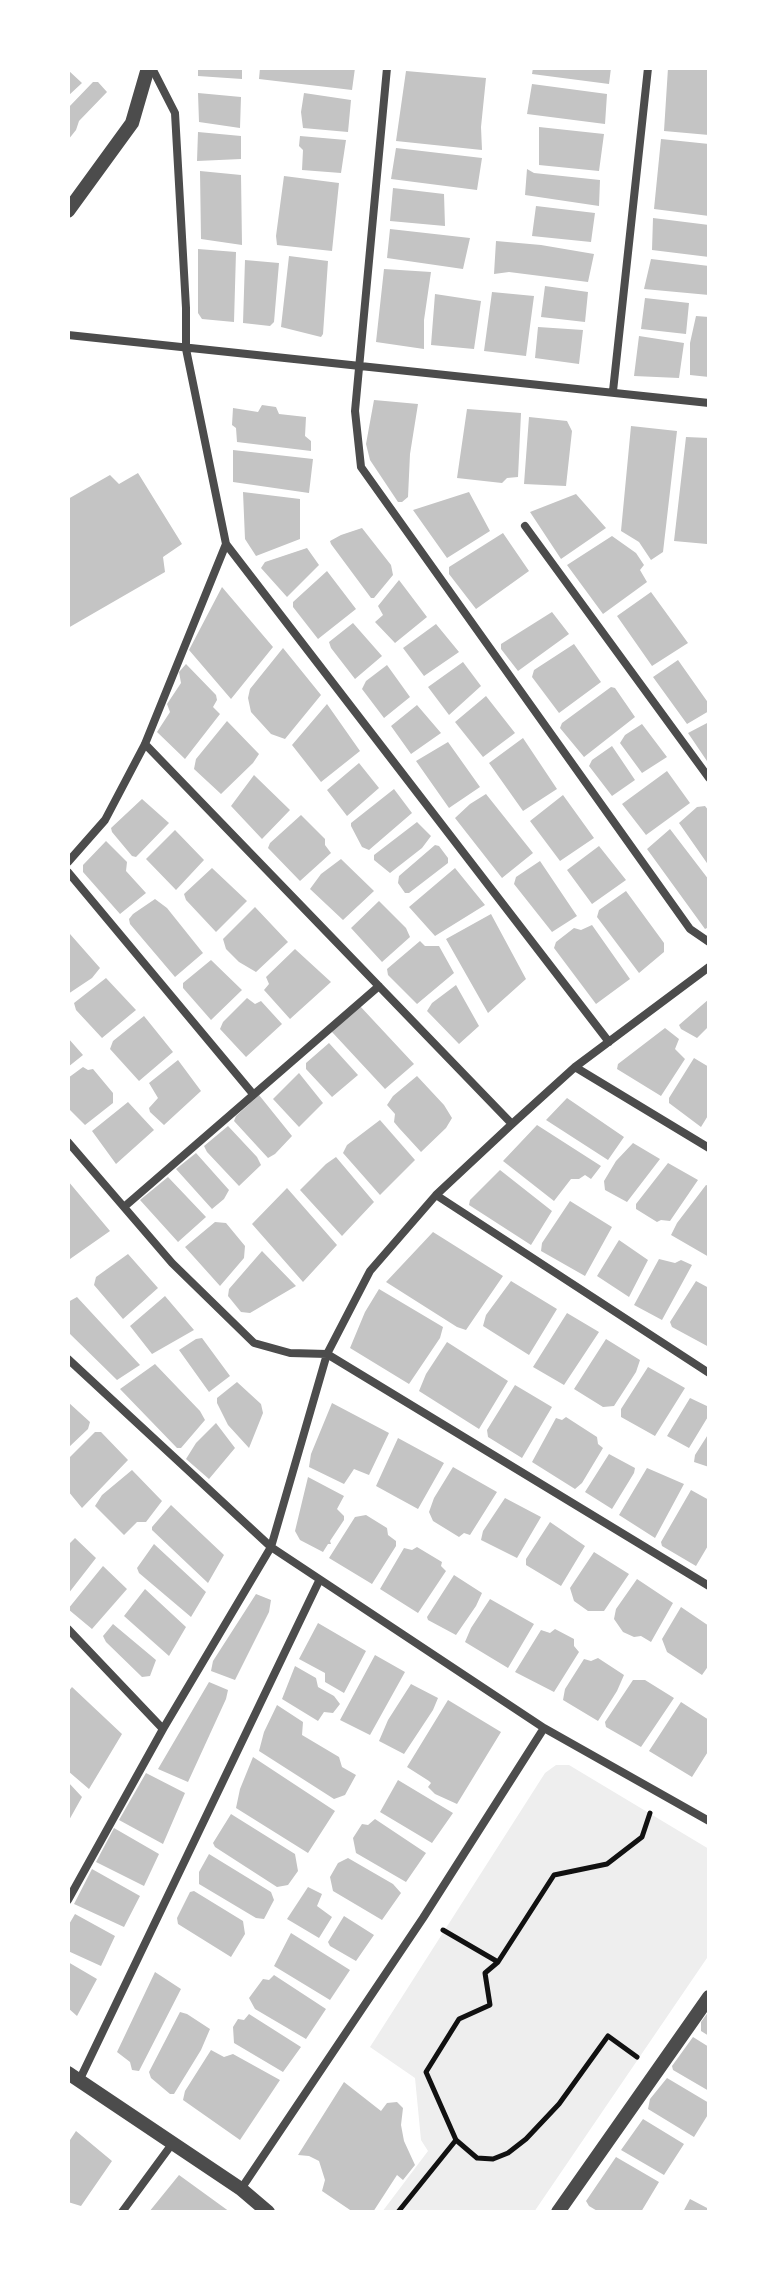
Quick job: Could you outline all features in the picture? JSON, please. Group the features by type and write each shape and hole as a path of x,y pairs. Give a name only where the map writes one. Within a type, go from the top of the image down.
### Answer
{"street":[{"path":"68,211 132,123 150,68"},
{"path":"150,68 175,113 186,349 226,544 609,1042"},
{"path":"387,68 355,411 361,467 690,929 709,942"},
{"path":"613,391 648,68"},
{"path":"68,335 709,403"},
{"path":"525,526 709,778"},
{"path":"68,862 105,820 145,744 226,544"},
{"path":"145,744 512,1124"},
{"path":"68,872 253,1094"},
{"path":"68,1900 163,1729 271,1547 327,1354 370,1271 436,1195 575,1067 709,967"},
{"path":"124,1207 379,986"},
{"path":"575,1067 709,1148"},
{"path":"68,1143 172,1263 254,1343 290,1353 327,1354 709,1586"},
{"path":"436,1195 709,1373"},
{"path":"68,1359 271,1547 544,1728 709,1821"},
{"path":"268,2212 241,2189 74,2078 319,1581"},
{"path":"68,1629 163,1729"},
{"path":"241,2189 423,1918 544,1728"},
{"path":"558,2212 709,1997"},
{"path":"122,2212 172,2144"}],"path":[{"path":"657,1793 642,1837 607,1864 554,1875 498,1962 485,1973 490,2005 459,2019 426,2072 456,2140 477,2158 493,2159 508,2153 526,2139 559,2104 608,2036 657,2072"},
{"path":"423,1918 498,1962"},
{"path":"398,2212 456,2140"}],"shaded area":[{"path":"556,1765 569,1765 709,1849 709,1955 534,2212 382,2212 428,2151 421,2140 415,2078 370,2047 545,1773"}],"building":[{"path":"198,68 242,68 242,79 198,76"},
{"path":"260,68 355,68 352,90 259,79"},
{"path":"533,68 611,68 609,84 532,74"},
{"path":"668,68 709,68 709,135 664,131"},
{"path":"68,70 82,83 68,96"},
{"path":"406,71 486,78 482,150 396,141"},
{"path":"93,82 98,82 107,92 79,121 68,140 68,108"},
{"path":"532,84 607,94 605,124 527,114"},
{"path":"198,93 241,97 240,128 199,122"},
{"path":"304,93 351,100 348,132 303,128 301,112"},
{"path":"539,127 604,134 599,171 539,165"},
{"path":"198,132 241,136 241,159 197,161"},
{"path":"300,136 346,140 341,173 302,170"},
{"path":"661,139 709,144 709,216 654,209"},
{"path":"396,148 482,158 477,190 391,179"},
{"path":"527,169 534,173 600,180 599,206 525,195"},
{"path":"200,171 241,175 242,245 201,239"},
{"path":"284,176 339,183 332,251 277,245"},
{"path":"393,188 444,194 445,226 390,221"},
{"path":"536,206 595,213 591,242 532,236"},
{"path":"653,218 709,225 709,257 652,250"},
{"path":"390,229 470,238 463,269 387,258"},
{"path":"496,241 594,254 588,282 509,272 494,274"},
{"path":"198,249 236,252 234,322 202,319 198,313"},
{"path":"289,256 328,261 321,337 281,327"},
{"path":"651,259 709,266 709,295 644,289"},
{"path":"245,260 279,263 274,322 270,326 243,323"},
{"path":"384,269 431,272 424,320 424,349 376,342"},
{"path":"545,286 588,292 585,322 541,317"},
{"path":"492,292 534,296 526,356 484,351"},
{"path":"435,294 481,301 474,349 431,345"},
{"path":"645,298 689,303 686,334 641,329"},
{"path":"696,316 709,317 709,377 690,375 690,343"},
{"path":"538,327 583,330 579,364 535,358"},
{"path":"639,336 684,343 679,378 634,376"},
{"path":"374,400 418,404 410,454 408,497 402,502 398,502 370,460 366,444"},
{"path":"262,405 276,407 279,414 306,417 305,436 311,441 311,451 237,442 236,428 232,425 233,408 258,412"},
{"path":"467,409 521,413 518,477 507,478 502,483 457,478"},
{"path":"529,417 567,421 572,431 566,486 524,484"},
{"path":"631,426 677,431 663,552 651,560 639,542 621,531"},
{"path":"686,437 709,438 707,544 674,541"},
{"path":"233,450 313,459 309,493 233,482"},
{"path":"138,473 182,544 163,557 165,572 68,628 68,499 110,475 119,484"},
{"path":"243,492 300,499 300,539 256,556 245,539"},
{"path":"469,492 490,531 447,558 413,510"},
{"path":"576,494 606,528 561,559 530,512"},
{"path":"362,528 391,565 393,575 374,598 330,541"},
{"path":"503,533 529,571 476,609 449,574 449,567"},
{"path":"612,536 636,553 644,565 640,570 647,582 603,614 567,565"},
{"path":"307,548 319,565 287,597 261,568 265,562"},
{"path":"327,571 356,609 318,639 293,607 293,602"},
{"path":"399,580 427,617 395,643 375,622 383,615 378,606"},
{"path":"222,587 273,647 231,699 189,650"},
{"path":"651,592 688,643 652,666 617,616"},
{"path":"552,612 569,634 518,671 501,649 501,644"},
{"path":"353,623 382,656 355,679 329,642"},
{"path":"436,624 459,652 424,676 403,648"},
{"path":"574,644 601,682 559,713 532,677 534,670"},
{"path":"283,648 321,695 285,739 271,734 251,712 248,698 250,689"},
{"path":"678,660 709,704 709,711 687,724 653,677"},
{"path":"463,662 481,686 449,715 428,687"},
{"path":"186,664 216,695 213,707 220,714 185,759 157,732 170,712 167,704 181,683 179,672"},
{"path":"387,665 410,697 384,718 362,689 366,681"},
{"path":"611,687 615,688 635,717 584,757 560,728 562,723"},
{"path":"486,696 515,733 483,757 455,722"},
{"path":"327,704 360,751 321,782 292,745"},
{"path":"417,705 441,733 411,754 391,726"},
{"path":"227,721 259,754 221,794 194,769 196,759"},
{"path":"709,722 709,764 688,733"},
{"path":"642,724 667,757 642,773 620,743 625,735"},
{"path":"523,738 557,789 523,811 489,763"},
{"path":"448,742 480,787 449,808 416,761"},
{"path":"612,746 635,780 612,796 589,766 592,760"},
{"path":"359,763 379,788 347,816 327,790"},
{"path":"667,771 690,803 646,835 622,804"},
{"path":"254,775 290,810 262,839 231,806"},
{"path":"394,789 412,813 369,850 362,847 351,823"},
{"path":"486,794 533,853 502,878 455,818"},
{"path":"563,795 594,838 560,861 530,821"},
{"path":"142,799 169,823 136,857 111,828"},
{"path":"705,806 709,811 709,866 679,823 697,807"},
{"path":"301,815 325,839 331,853 300,881 268,848"},
{"path":"417,822 431,836 422,848 390,873 374,860 374,855"},
{"path":"670,829 709,880 709,927 705,929 647,849"},
{"path":"175,830 204,860 176,890 146,859"},
{"path":"106,841 127,862 126,871 146,893 120,914 83,872 83,865"},
{"path":"435,845 448,858 448,863 405,893 398,883 399,876"},
{"path":"599,846 626,880 592,904 567,870"},
{"path":"341,859 374,891 343,920 310,889 321,874"},
{"path":"540,861 577,916 552,932 514,884 516,877"},
{"path":"212,868 247,901 216,932 184,894"},
{"path":"455,868 485,905 435,936 409,907"},
{"path":"626,891 664,943 664,952 639,973 597,917 599,910"},
{"path":"155,899 167,908 203,953 175,977 130,924 133,914"},
{"path":"379,901 406,928 410,937 382,962 351,928"},
{"path":"255,907 288,942 256,972 239,962 226,949 223,939"},
{"path":"491,914 526,979 488,1013 446,939"},
{"path":"592,925 630,979 596,1004 554,948 556,942 574,928 581,930"},
{"path":"68,935 100,968 92,978 68,994"},
{"path":"420,941 425,946 439,946 454,973 417,1004 388,975 387,969"},
{"path":"295,949 331,982 290,1019 264,990 269,984 266,977"},
{"path":"211,960 242,990 211,1020 183,988 183,983"},
{"path":"106,978 136,1010 102,1038 76,1010 74,1003"},
{"path":"456,985 479,1026 459,1044 427,1011 432,1003"},
{"path":"247,998 255,1004 261,1001 282,1024 246,1057 220,1029"},
{"path":"709,999 709,1026 697,1038 681,1029 679,1025"},
{"path":"359,1005 414,1064 385,1089 332,1032 339,1021"},
{"path":"144,1016 173,1052 139,1081 110,1049 113,1041"},
{"path":"665,1028 679,1039 675,1049 685,1059 661,1096 617,1069 618,1064"},
{"path":"68,1038 83,1055 68,1067"},
{"path":"329,1043 358,1075 332,1097 306,1069 306,1063"},
{"path":"694,1058 709,1067 709,1114 701,1127 669,1103 669,1098"},
{"path":"178,1060 201,1091 164,1125 150,1112 149,1108 158,1098 149,1083"},
{"path":"83,1067 93,1069 113,1093 113,1103 85,1125 68,1108 68,1078"},
{"path":"299,1073 323,1103 299,1127 273,1099"},
{"path":"417,1076 452,1118 421,1152 394,1122 395,1114 387,1105"},
{"path":"259,1095 292,1136 268,1158 234,1121"},
{"path":"567,1098 624,1137 608,1160 546,1120"},
{"path":"128,1102 154,1130 116,1164 92,1131"},
{"path":"380,1120 415,1160 380,1195 343,1153 347,1145"},
{"path":"537,1125 601,1166 591,1179 585,1175 571,1179 554,1201 503,1161"},
{"path":"228,1126 261,1165 239,1186 204,1146"},
{"path":"633,1143 660,1159 627,1202 605,1190 604,1181 616,1161"},
{"path":"196,1153 229,1190 212,1209 176,1169"},
{"path":"336,1157 374,1202 342,1236 300,1190"},
{"path":"668,1163 698,1180 670,1221 657,1222 636,1209 636,1204"},
{"path":"500,1170 552,1211 531,1245 469,1205 470,1200"},
{"path":"168,1177 206,1217 178,1242 140,1200"},
{"path":"68,1181 110,1231 70,1259 68,1256"},
{"path":"706,1185 709,1186 709,1257 671,1235"},
{"path":"287,1188 337,1245 303,1282 252,1224"},
{"path":"570,1201 612,1227 585,1276 541,1251 542,1243"},
{"path":"215,1222 226,1223 245,1246 244,1258 220,1286 185,1247"},
{"path":"433,1232 503,1276 466,1330 386,1282"},
{"path":"619,1240 648,1260 629,1297 597,1276"},
{"path":"262,1251 296,1286 250,1313 241,1312 228,1296 229,1289"},
{"path":"128,1254 158,1288 123,1319 94,1285 96,1277"},
{"path":"659,1259 675,1263 681,1260 692,1265 662,1320 634,1305"},
{"path":"511,1281 557,1309 529,1355 483,1326 486,1315"},
{"path":"696,1281 709,1288 709,1347 672,1327 670,1322"},
{"path":"379,1289 443,1327 440,1338 409,1384 350,1348 365,1312"},
{"path":"165,1296 194,1330 152,1354 130,1326"},
{"path":"77,1297 140,1365 117,1380 68,1332 68,1302"},
{"path":"567,1313 599,1332 564,1385 533,1367"},
{"path":"202,1338 230,1376 209,1392 179,1350"},
{"path":"606,1339 640,1360 636,1372 614,1406 603,1407 574,1389"},
{"path":"447,1342 508,1381 479,1429 419,1391"},
{"path":"155,1364 205,1420 181,1448 177,1448 120,1389"},
{"path":"648,1367 685,1388 655,1436 621,1417 621,1409"},
{"path":"237,1382 261,1404 263,1413 249,1448 228,1425 217,1403 217,1398"},
{"path":"515,1385 552,1407 522,1458 488,1437 487,1430"},
{"path":"690,1398 709,1407 709,1415 689,1448 667,1436"},
{"path":"68,1402 90,1422 88,1429 68,1448"},
{"path":"332,1403 389,1433 369,1475 354,1469 344,1484 309,1467 311,1454"},
{"path":"566,1417 597,1437 598,1444 603,1448 575,1489 532,1462 556,1418 562,1420"},
{"path":"216,1423 235,1448 209,1479 186,1459 196,1443"},
{"path":"95,1432 101,1432 128,1460 82,1508 68,1491 68,1459"},
{"path":"709,1433 709,1467 694,1462"},
{"path":"398,1438 444,1463 418,1509 376,1486"},
{"path":"609,1454 635,1468 612,1509 585,1492"},
{"path":"453,1467 497,1492 470,1535 464,1533 459,1537 433,1521 429,1512"},
{"path":"647,1468 684,1484 655,1538 619,1515"},
{"path":"132,1470 162,1501 146,1522 137,1522 124,1535 95,1506 102,1495"},
{"path":"308,1477 344,1496 337,1509 344,1520 323,1552 300,1540 295,1531"},
{"path":"691,1490 709,1500 709,1544 696,1566 662,1546 661,1542"},
{"path":"505,1498 541,1517 517,1558 481,1540 483,1531"},
{"path":"171,1505 224,1555 208,1583 152,1530"},
{"path":"366,1515 387,1528 388,1535 396,1541 396,1546 372,1584 329,1558 355,1517"},
{"path":"550,1522 585,1546 561,1586 526,1565 526,1559"},
{"path":"75,1538 96,1558 68,1594 68,1545"},
{"path":"154,1544 206,1592 191,1617 139,1573 137,1568"},
{"path":"417,1547 442,1562 441,1566 446,1571 418,1613 380,1589 404,1548 412,1550"},
{"path":"594,1552 629,1574 604,1611 588,1611 574,1601 570,1588"},
{"path":"103,1566 127,1589 92,1629 68,1609"},
{"path":"454,1575 482,1593 456,1635 427,1617"},
{"path":"637,1579 673,1603 651,1642 623,1632 614,1619 616,1609"},
{"path":"145,1589 186,1627 169,1656 124,1616"},
{"path":"256,1594 271,1600 269,1612 235,1680 211,1671 213,1661"},
{"path":"490,1599 534,1624 508,1668 465,1642"},
{"path":"681,1607 709,1626 709,1665 702,1675 667,1652 662,1639"},
{"path":"318,1623 366,1651 344,1693 325,1682 325,1673 299,1659"},
{"path":"113,1624 156,1660 150,1676 142,1677 106,1642 103,1636"},
{"path":"555,1629 574,1639 574,1646 579,1652 554,1692 515,1672 541,1630 550,1633"},
{"path":"375,1655 405,1672 370,1735 340,1720"},
{"path":"598,1658 624,1675 598,1721 563,1700 565,1689 584,1659 591,1661"},
{"path":"295,1666 316,1678 318,1687 334,1696 340,1704 333,1713 324,1712 318,1721 282,1699"},
{"path":"633,1680 645,1680 674,1698 641,1747 606,1727 605,1722"},
{"path":"209,1682 228,1690 188,1782 158,1769"},
{"path":"411,1684 438,1698 404,1754 379,1741 388,1720"},
{"path":"72,1687 122,1734 89,1789 68,1771 68,1692"},
{"path":"448,1700 501,1732 457,1804 435,1794 428,1787 429,1781 407,1767"},
{"path":"681,1702 709,1720 709,1750 692,1777 649,1751"},
{"path":"277,1705 303,1722 302,1735 339,1757 342,1767 356,1775 345,1795 334,1799 259,1751"},
{"path":"253,1757 335,1811 308,1853 236,1808"},
{"path":"146,1773 185,1793 163,1844 119,1820"},
{"path":"398,1780 453,1813 432,1843 380,1812"},
{"path":"68,1782 82,1797 68,1822"},
{"path":"231,1814 295,1854 298,1871 288,1885 277,1887 215,1847 213,1843"},
{"path":"375,1819 426,1853 406,1882 356,1853 353,1838 362,1824 368,1825"},
{"path":"114,1828 159,1854 144,1886 96,1862"},
{"path":"209,1854 271,1892 274,1900 264,1919 256,1918 199,1884 199,1872"},
{"path":"348,1858 393,1884 401,1893 382,1920 333,1891 330,1877 338,1863"},
{"path":"92,1869 140,1896 124,1927 74,1904"},
{"path":"308,1887 322,1894 317,1906 332,1917 319,1938 287,1919"},
{"path":"194,1891 243,1921 245,1934 231,1957 178,1924 177,1918 190,1892"},
{"path":"75,1914 115,1936 101,1966 68,1951 68,1926"},
{"path":"344,1916 374,1935 356,1961 328,1942"},
{"path":"291,1933 350,1970 330,2000 274,1966"},
{"path":"68,1962 97,1979 77,2016 68,2008"},
{"path":"155,1972 181,1989 139,2071 132,2070 130,2062 117,2052"},
{"path":"274,1975 326,2009 306,2039 255,2009 249,1998 263,1979 269,1980"},
{"path":"709,2011 709,2036 701,2031 701,2022"},
{"path":"180,2012 210,2029 174,2094 170,2094 151,2078 149,2072"},
{"path":"249,2014 301,2047 283,2072 234,2043 233,2027 238,2019 244,2020"},
{"path":"693,2037 709,2047 709,2091 673,2070 672,2066"},
{"path":"211,2050 224,2057 233,2054 280,2080 240,2140 183,2100 185,2091"},
{"path":"667,2078 709,2103 709,2113 694,2137 648,2109 650,2099"},
{"path":"344,2082 381,2111 387,2103 397,2102 403,2108 401,2125 404,2141 415,2165 403,2180 397,2175 373,2212 353,2212 322,2191 325,2180 319,2161 298,2155"},
{"path":"643,2119 684,2144 664,2175 621,2150"},
{"path":"76,2131 112,2161 81,2206 68,2202 68,2143"},
{"path":"616,2157 659,2182 641,2212 599,2212 586,2201"},
{"path":"179,2175 230,2212 149,2212"},
{"path":"690,2199 709,2209 709,2212 683,2212"}]}
